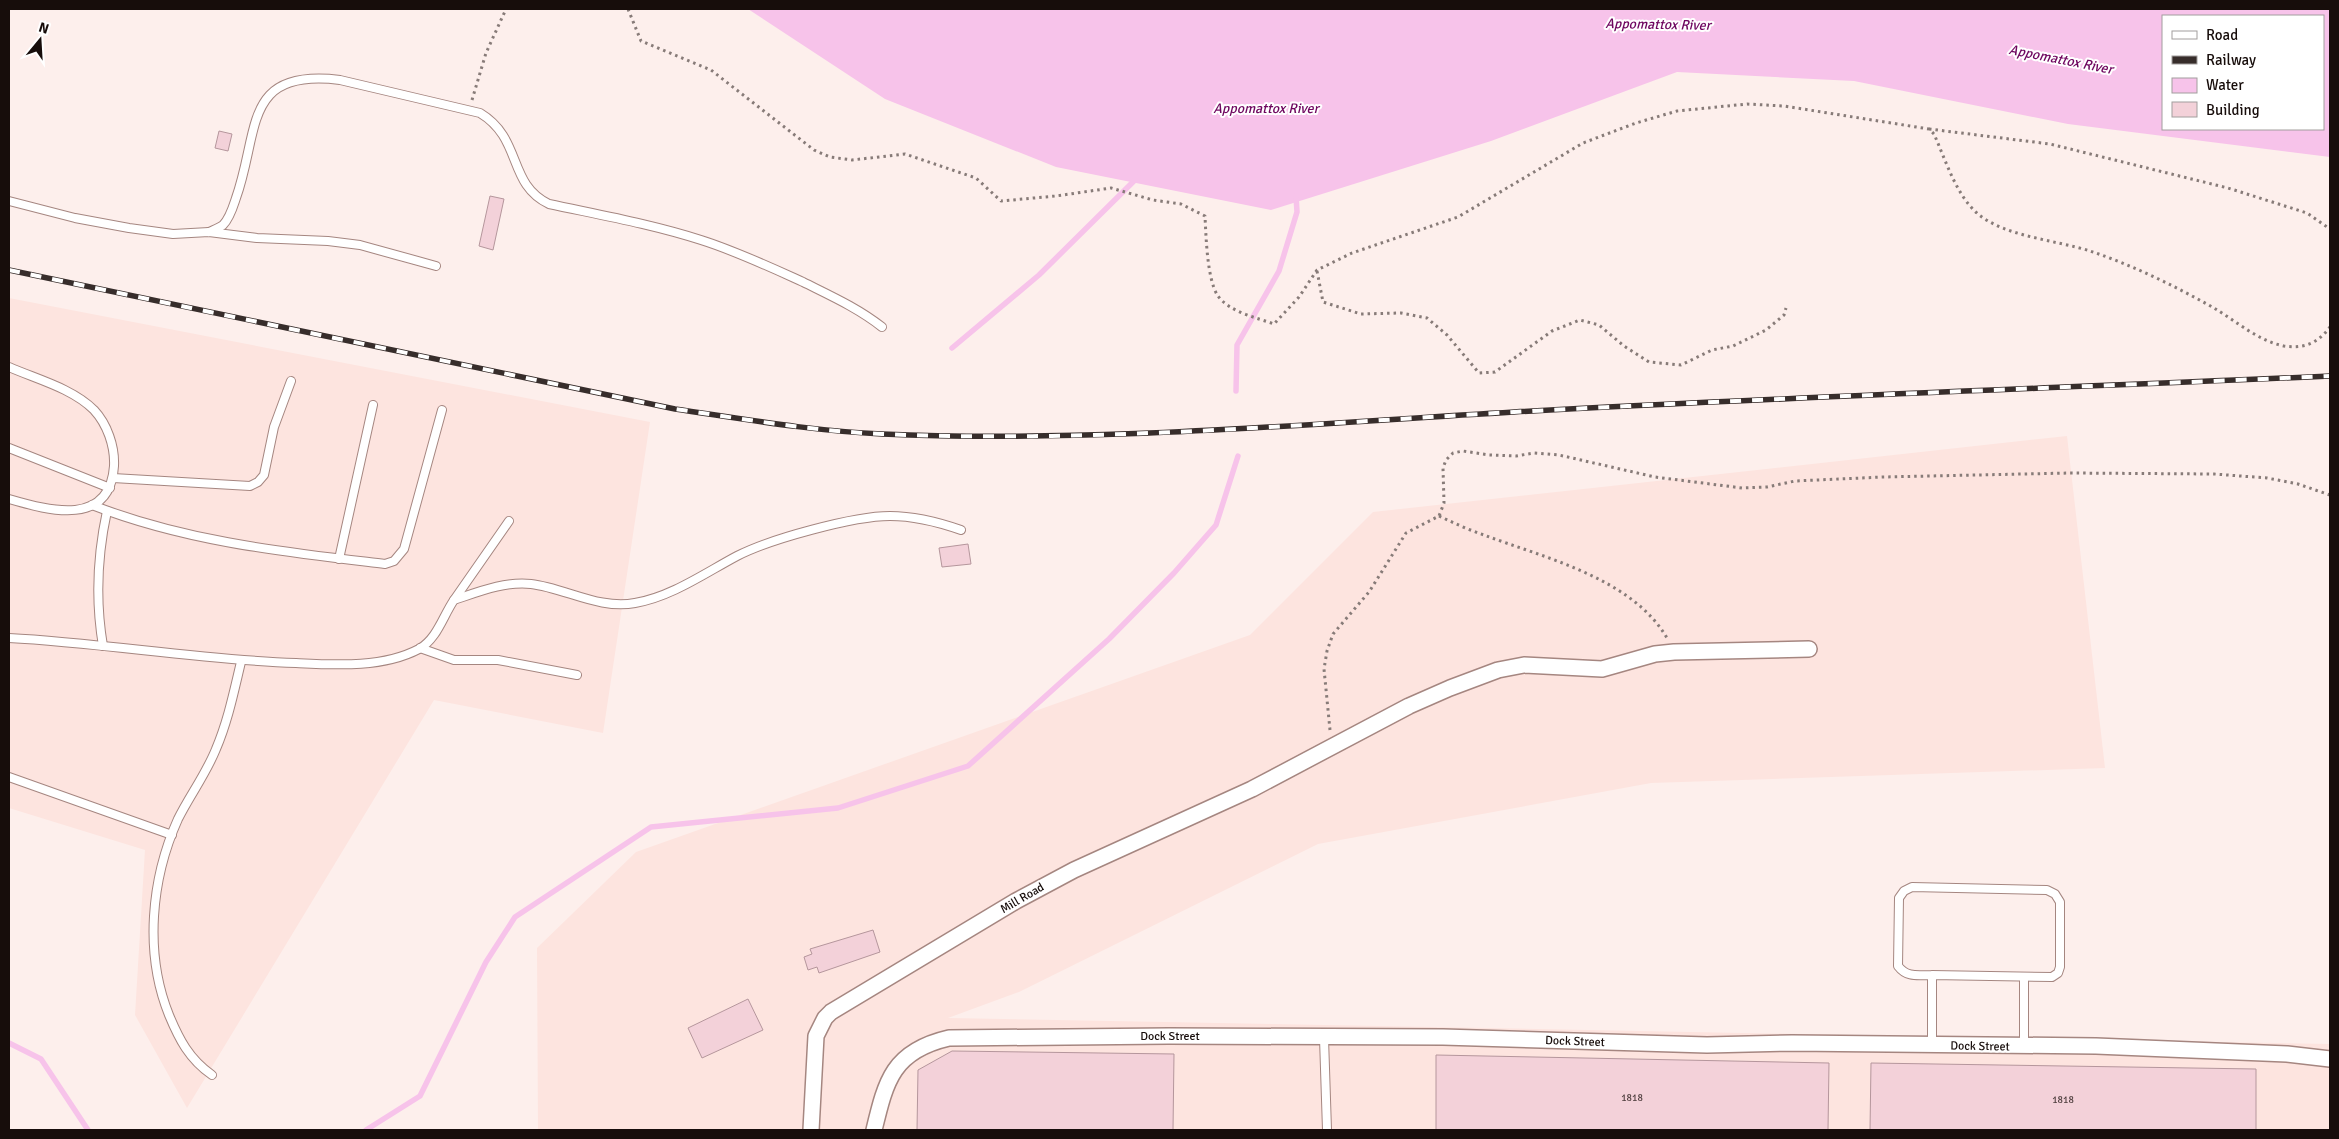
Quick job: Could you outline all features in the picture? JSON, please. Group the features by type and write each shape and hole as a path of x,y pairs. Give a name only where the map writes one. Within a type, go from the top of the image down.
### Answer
{"street":[{"name":"Mill Road","path":"811,1130 816,1036 824,1018 831,1012 1016,901 1074,870 1252,789 1333,748 1409,706 1498,670 1524,665 1602,669 1655,654 1674,652 1809,649"},
{"name":"Dock Street","path":"874,1130 891,1073 898,1064 934,1042 949,1038 1169,1036 1443,1037 1707,1045 1792,1043 2096,1046 2330,1059"}],"lane":[{"path":"209,232 223,225 230,215 240,188 257,114 264,100 283,84 319,77 340,80 480,113 493,121 503,132 523,182 539,200 549,204 638,223 702,240 756,261 844,302 864,313 882,327"},
{"path":"9,201 75,218 174,234 209,232 257,238 328,241 360,245 436,266"},
{"path":"9,367 70,393 94,410 104,424 111,441 114,460 113,478 110,488 98,502 92,505 61,511 9,499"},
{"path":"113,478 250,486 258,482 264,476 274,427 291,381"},
{"path":"339,559 373,405"},
{"path":"92,505 154,526 211,540 261,549 385,564 394,561 401,554 442,410"},
{"path":"9,448 110,488"},
{"path":"103,646 98,619 97,578 100,544 107,511"},
{"path":"454,600 484,589 530,584 617,604 632,604 655,598 740,554 768,544 844,524 890,516 914,518 961,530"},
{"path":"9,638 103,646 241,662 334,665 399,657 420,648 430,640 454,600 509,521"},
{"path":"420,648 454,660 498,660 577,675"},
{"path":"212,1076 189,1055 179,1038 166,1006 157,974 154,927 156,895 161,868 172,835 216,749 230,706 241,662"},
{"path":"9,777 172,835"},
{"path":"1912,887 2047,890 2055,894 2060,902 2058,973 2052,978 1932,975 1911,976 1903,973 1898,966 1900,898 1904,891 1912,887"},
{"path":"1932,975 1932,1045"},
{"path":"2024,977 2024,1046"},
{"path":"1324,1038 1327,1130"}],"path":[{"path":"469,110 486,53 506,9"},
{"path":"628,9 641,41 711,70 814,150 830,157 852,160 905,154 976,178 1001,201 1111,188 1153,200 1181,204 1205,216 1209,264 1218,296 1232,307 1274,324 1299,297 1317,270 1352,253 1458,217 1583,143 1636,122 1677,111 1724,105 1775,106 2060,146 2228,188 2307,213 2330,228"},
{"path":"1929,129 1934,134 1967,201 1979,214 2001,227 2088,250 2117,261 2193,297 2266,340 2275,343 2300,347 2312,344 2322,337 2330,327"},
{"path":"1317,270 1323,302 1360,314 1401,313 1427,318 1447,335 1479,373 1495,372 1552,331 1580,320 1599,325 1624,346 1649,362 1680,364 1712,350 1734,346 1766,330 1784,315 1786,308"},
{"path":"1333,748 1326,710 1324,669 1327,651 1333,634 1368,592 1406,533 1438,516 1444,503 1443,468 1446,460 1453,454 1463,451 1489,456 1516,456 1534,453 1559,455 1655,477 1742,488 1767,487 1795,481 1883,477 2070,473 2204,474 2267,478 2298,484 2330,495"},
{"path":"1438,516 1485,536 1533,551 1606,584 1649,614 1674,652"}],"shaded area":[{"path":"9,298 650,422 603,733 434,700 187,1108 135,1015 145,850 9,808"},
{"path":"2067,436 2105,768 1651,783 1318,844 1019,992 948,1018 2330,1044 2330,1130 538,1130 537,948 636,852 1250,635 1373,512"}],"water":[{"name":"Appomattox River","path":"748,9 2330,9 2330,157 2068,124 1854,81 1677,72 1491,141 1271,210 1056,167 885,99"}],"building":[{"path":"219,131 232,134 228,151 215,148"},
{"path":"490,196 504,199 493,250 479,246"},
{"path":"968,544 971,564 942,567 939,548"},
{"path":"873,930 880,952 819,973 817,967 808,970 804,957 812,954 810,949"},
{"path":"748,999 763,1030 702,1058 688,1028"},
{"path":"952,1051 1174,1054 1173,1130 917,1130 918,1070"},
{"path":"1436,1055 1829,1063 1828,1130 1436,1130"},
{"path":"1871,1063 2256,1069 2256,1130 1870,1130"}],"waterway":[{"path":"952,348 1039,275 1138,177"},
{"path":"1236,391 1237,345 1279,271 1297,212 1296,196"},
{"path":"366,1130 420,1096 486,962 515,917 651,827 838,808 968,766 1109,639 1174,573 1216,525 1238,456"},
{"path":"9,1043 41,1059 88,1130"}],"railway":[{"path":"9,270 675,409 752,421 882,434 1040,436 1198,431 1718,402 2330,376"}]}
